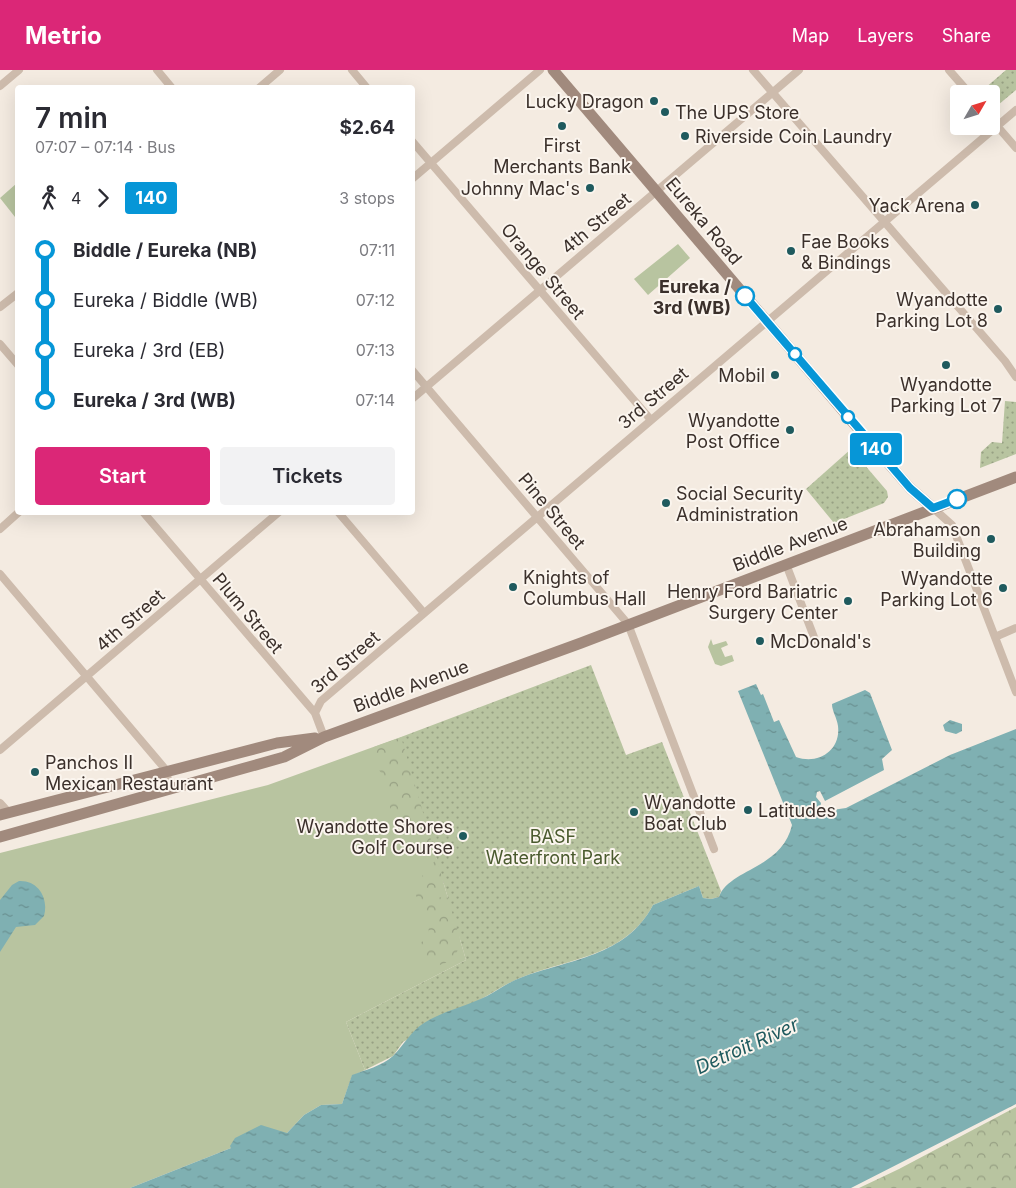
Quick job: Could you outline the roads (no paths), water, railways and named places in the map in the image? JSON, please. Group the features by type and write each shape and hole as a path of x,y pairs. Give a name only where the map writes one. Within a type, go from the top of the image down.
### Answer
{"main road":[{"name":"Eureka Road","path":"553,70 910,488 933,508"},
{"name":"Biddle Avenue","path":"0,837 284,757 324,737 1016,477"},
{"name":"Biddle Avenue","path":"4,814 166,770 277,743 324,737"}],"street":[{"path":"0,86 19,70"},
{"path":"157,70 170,85"},
{"path":"262,85 280,70"},
{"path":"352,70 364,85"},
{"path":"415,176 540,70"},
{"path":"753,70 997,352 1016,377"},
{"name":"4th Street","path":"415,396 799,70"},
{"path":"950,70 962,85"},
{"name":"3rd Street","path":"1000,123 1016,110"},
{"path":"1000,129 1016,148"},
{"name":"3rd Street","path":"315,713 321,701 986,135"},
{"name":"Orange Street","path":"415,144 650,420"},
{"path":"0,307 15,295"},
{"path":"0,344 15,362"},
{"name":"Pine Street","path":"415,374 628,624 714,849"},
{"name":"Eureka Road","path":"933,508 952,526 1016,692"},
{"path":"0,529 16,515"},
{"name":"Plum Street","path":"146,515 315,713 324,737"},
{"name":"4th Street","path":"0,750 276,515"},
{"path":"341,515 424,613"},
{"path":"786,564 817,646"},
{"path":"0,574 166,770 170,790"},
{"path":"994,636 1016,628"},
{"path":"0,803 4,814"}],"water":[{"name":"Detroit River","path":"756,684 761,695 763,694 774,722 779,720 796,757 804,759 812,759 826,754 836,743 838,726 832,704 865,690 870,693 892,750 882,759 884,770 825,801 820,791 817,792 816,797 821,803 820,808 825,811 846,808 950,755 1016,729 1016,1104 851,1188 130,1188 231,1148 230,1146 235,1138 261,1125 287,1133 304,1115 321,1105 342,1104 352,1075 389,1059 415,1030 431,1019 479,1000 520,978 595,954 612,946 628,936 642,922 653,905 699,886 703,898 719,897 733,880 767,860 778,851 786,840 792,825 738,691"},
{"path":"950,720 962,724 962,731 956,734 945,731 943,725"},
{"path":"19,881 26,881 37,887 40,891 45,903 44,916 35,925 16,927 0,952 0,900 12,885"}],"place":[{"name":"Lucky Dragon","path":"654,101"},
{"name":"The UPS Store","path":"665,112"},
{"name":"First Merchants Bank","path":"562,126"},
{"name":"Riverside Coin Laundry","path":"685,136"},
{"name":"Johnny Mac's","path":"590,188"},
{"name":"Yack Arena","path":"975,205"},
{"name":"Fae Books & Bindings","path":"791,251"},
{"name":"Eureka / 3rd (WB)","path":"745,296"},
{"name":"Wyandotte Parking Lot 8","path":"998,309"},
{"name":"Wyandotte Parking Lot 7","path":"946,365"},
{"name":"Mobil","path":"775,375"},
{"name":"Wyandotte Post Office","path":"790,430"},
{"name":"Social Security Administration","path":"666,503"},
{"name":"Abrahamson Building","path":"991,539"},
{"name":"Knights of Columbus Hall","path":"513,587"},
{"name":"Wyandotte Parking Lot 6","path":"1003,588"},
{"name":"Henry Ford Bariatric Surgery Center","path":"848,601"},
{"name":"McDonald's","path":"760,641"},
{"name":"Panchos II Mexican Restaurant","path":"35,772"},
{"name":"Latitudes","path":"748,810"},
{"name":"Wyandotte Boat Club","path":"634,812"},
{"name":"Wyandotte Shores Golf Course","path":"463,836"}],"park label":[{"name":"BASF Waterfront Park","path":"553,846"}]}
